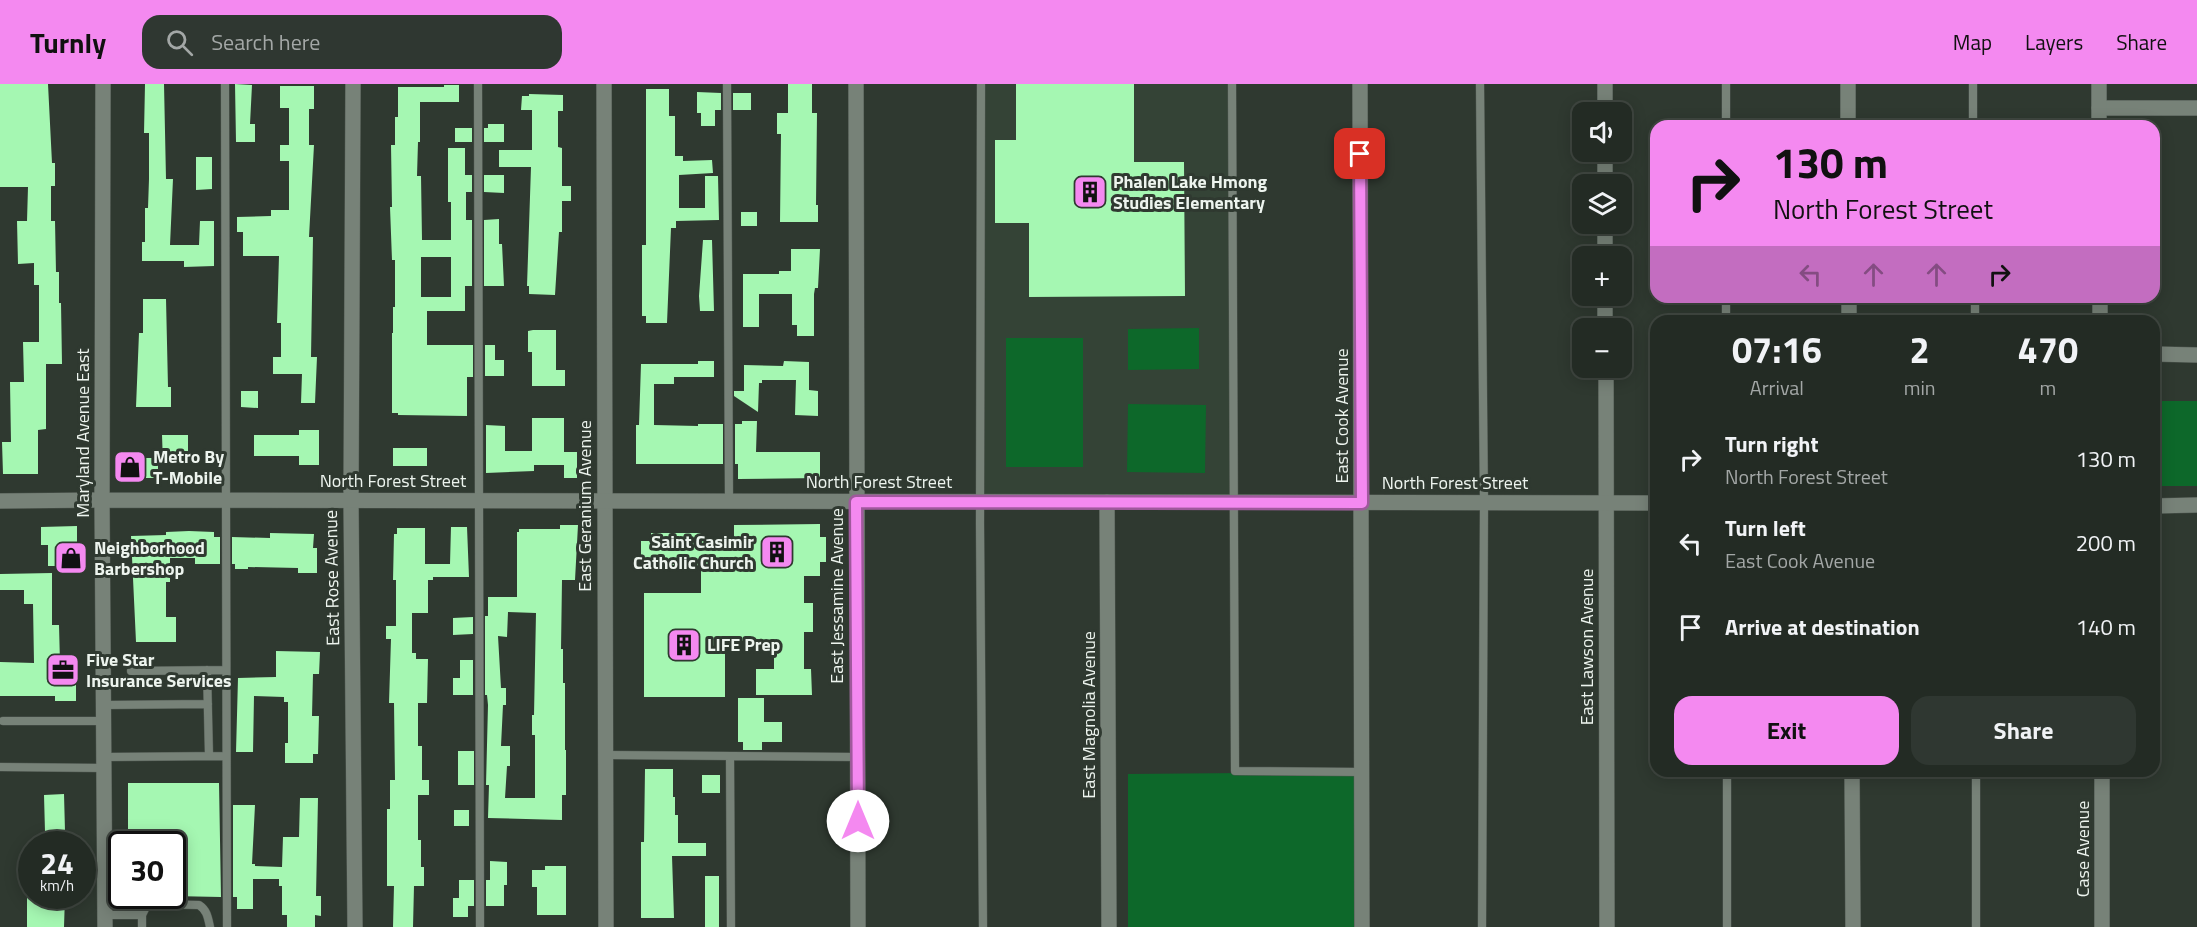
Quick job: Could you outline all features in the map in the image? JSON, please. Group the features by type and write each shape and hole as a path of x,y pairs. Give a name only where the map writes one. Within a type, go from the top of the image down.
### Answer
{"street":[{"name":"Maryland Avenue East","path":"103,84 102,500 105,921"},
{"name":"East Rose Avenue","path":"353,84 351,501 355,927"},
{"name":"East Geranium Avenue","path":"604,84 606,927"},
{"name":"East Jessamine Avenue","path":"856,84 858,927"},
{"name":"East Cook Avenue","path":"1360,84 1362,927"},
{"path":"1605,84 1605,102"},
{"path":"1848,84 1848,120"},
{"path":"2099,84 2099,120"},
{"path":"2099,108 2197,108"},
{"path":"2160,354 2197,355"},
{"name":"East Lawson Avenue","path":"1606,378 1607,927"},
{"name":"North Forest Street","path":"0,501 1650,503"},
{"name":"East Magnolia Avenue","path":"1107,502 1108,927"},
{"path":"2160,506 2197,506"},
{"path":"1852,777 1853,927"},
{"name":"Case Avenue","path":"2102,777 2102,927"}],"lane":[{"path":"225,84 227,927"},
{"path":"478,84 480,927"},
{"path":"727,84 729,501"},
{"path":"981,84 980,502 983,927"},
{"path":"1232,84 1235,771 1361,772"},
{"path":"1480,84 1484,503 1482,927"},
{"path":"1725,84 1725,120"},
{"path":"1972,84 1973,120"},
{"path":"207,670 208,756"},
{"path":"131,671 226,670"},
{"path":"3,721 208,704"},
{"path":"606,755 857,757"},
{"path":"0,767 226,756"},
{"path":"730,756 731,927"},
{"path":"1727,777 1727,927"},
{"path":"1976,777 1976,927"},
{"path":"142,927 142,915 146,907 151,904 199,905 207,914 210,927"},
{"path":"105,921 142,915"}],"shaded area":[{"path":"984,84 1230,84 1235,503 980,502"}],"green space":[{"path":"1199,328 1199,369 1128,370 1128,329"},
{"path":"1006,338 1083,338 1083,467 1006,467"},
{"path":"2160,401 2197,401 2197,486 2162,486 2162,469 2160,469"},
{"path":"1128,404 1206,405 1205,473 1127,472"},
{"path":"1361,772 1362,927 1128,927 1128,774"}],"building":[{"path":"0,84 48,84 52,163 55,163 55,186 51,186 51,221 55,221 56,272 59,272 62,364 46,364 46,429 38,430 38,474 3,474 2,442 11,442 10,382 24,382 23,342 39,342 39,285 34,285 34,263 18,264 17,221 27,221 28,187 0,187"},
{"path":"145,84 164,84 166,179 173,179 170,245 199,245 200,221 214,221 214,266 184,267 184,261 142,261 149,179 149,133 144,133"},
{"path":"235,84 252,85 250,124 255,124 255,142 236,142"},
{"path":"788,84 812,84 812,113 817,113 816,205 818,205 818,222 780,222 781,134 777,134 777,113 788,113"},
{"name":"Phalen Lake Hmong Studies Elementary","path":"1016,84 1134,84 1134,162 1184,162 1185,296 1029,297 1029,223 995,223 995,140 1016,140"},
{"path":"444,85 459,85 459,102 420,102 417,176 421,176 422,240 451,240 448,148 465,148 465,175 472,175 472,192 466,192 466,220 472,220 472,286 465,286 465,311 427,311 427,345 473,345 473,377 467,377 467,416 398,415 398,413 392,413 395,260 392,260 390,207 392,207 391,145 395,145 398,87 444,87","holes":["421,257 451,257 451,297 421,297"]},
{"path":"280,86 314,86 314,109 309,109 309,145 314,145 309,237 313,237 311,357 317,357 315,403 301,403 302,374 273,374 273,357 281,357 281,323 277,323 279,256 243,256 243,232 237,232 237,217 271,216 271,210 289,210 289,161 280,161 280,145 289,145 289,108 280,108"},
{"path":"646,89 669,89 669,116 675,116 675,156 683,156 683,161 712,160 713,173 679,175 679,208 705,208 705,176 718,176 719,220 676,221 676,228 671,228 667,323 646,323 646,316 642,316 642,245 646,245"},
{"path":"697,92 721,93 721,110 715,110 715,126 701,126 701,113 697,113"},
{"path":"733,93 751,93 751,110 733,110"},
{"path":"529,94 563,95 563,111 558,111 558,147 562,148 562,186 571,186 571,201 562,201 562,232 559,232 555,295 529,294 529,286 527,286 531,167 499,167 499,150 532,150 532,110 521,110 522,96 529,96"},
{"path":"488,124 504,124 504,142 484,142 484,128 488,128"},
{"path":"455,128 472,128 472,142 455,142"},
{"path":"196,157 212,157 212,189 196,190"},
{"path":"484,175 504,175 504,193 484,192"},
{"path":"741,212 757,212 757,226 741,226"},
{"path":"499,219 499,244 502,244 504,286 484,286 484,220"},
{"path":"703,240 712,240 714,311 700,311"},
{"path":"791,249 820,249 818,288 815,288 814,294 814,336 797,336 797,325 792,325 792,294 759,294 759,327 743,327 743,274 779,274 779,271 791,271"},
{"path":"143,299 166,299 168,387 171,387 171,407 136,407 139,333 143,333"},
{"path":"556,330 556,370 565,370 565,386 532,386 532,352 528,352 528,331"},
{"path":"485,345 495,345 495,360 504,360 504,376 485,376"},
{"path":"698,361 714,361 714,377 674,377 674,384 654,384 654,425 723,424 723,464 636,464 636,425 639,425 641,364 698,364"},
{"path":"784,361 809,362 809,390 818,391 818,416 795,415 796,380 762,380 762,383 759,383 758,412 734,396 734,391 744,391 744,365 783,366"},
{"path":"241,391 258,391 258,408 241,407"},
{"path":"532,418 564,418 564,452 577,452 577,478 564,478 564,465 534,465 534,471 486,473 486,425 505,426 505,451 532,451"},
{"path":"742,421 757,421 756,452 820,452 820,478 738,479 738,464 735,464 735,424 742,424"},
{"path":"299,430 319,430 319,465 299,465 299,456 254,456 254,435 299,435"},
{"path":"162,435 188,435 188,464 163,464"},
{"path":"393,448 427,448 427,466 393,466"},
{"path":"126,458 158,458 158,478 126,478"},
{"path":"820,524 820,537 826,537 826,562 820,562 820,576 804,576 804,603 813,603 813,632 804,632 804,669 811,669 812,695 756,695 756,669 774,669 774,640 725,641 725,697 644,697 644,593 701,593 701,566 651,566 651,560 641,560 641,541 651,541 651,533 701,533 701,541 734,541 734,525"},
{"path":"560,525 578,525 575,580 562,580 561,649 563,649 563,683 565,683 566,795 562,795 562,820 488,818 485,616 488,616 488,597 517,597 517,532 519,529 560,529","holes":["508,612 536,613 534,715 532,715 532,735 535,735 535,798 505,798 507,766 510,766 510,746 501,746 506,688 501,688 498,636 507,637"]},
{"path":"77,526 74,566 48,566 48,545 41,545 41,527"},
{"path":"451,527 467,527 469,577 433,577 433,580 428,580 428,613 412,613 412,653 416,653 416,659 428,659 427,703 418,703 418,746 422,746 422,780 429,780 429,795 418,795 418,840 421,840 424,886 414,886 413,927 393,927 394,886 387,886 387,809 390,809 390,780 395,780 394,703 389,703 391,639 386,639 386,626 396,626 396,580 393,580 394,534 397,534 397,528 425,528 425,564 450,564"},
{"path":"166,532 214,532 214,537 220,537 220,564 195,564 195,558 170,558 170,582 166,582 166,617 176,617 176,642 136,642 131,536 166,535"},
{"path":"270,533 314,534 313,548 317,548 317,573 298,573 298,568 235,569 235,564 232,564 232,537 270,538"},
{"path":"52,573 52,625 59,625 60,663 76,663 76,701 55,701 55,696 0,696 0,662 34,663 33,604 24,604 24,590 0,590 0,574"},
{"path":"473,617 473,634 453,635 453,618"},
{"path":"276,651 320,652 319,674 313,674 312,716 319,716 318,754 313,754 313,763 285,763 285,743 288,743 288,702 284,702 284,697 254,696 253,752 236,752 238,678 276,677"},
{"path":"460,660 473,660 473,695 453,695 453,678 460,678"},
{"path":"738,698 764,698 764,722 782,722 782,742 762,742 762,750 743,750 743,742 738,742"},
{"path":"458,751 474,751 474,785 458,785"},
{"path":"645,769 673,769 673,797 675,797 675,815 678,815 678,843 706,843 706,856 672,856 674,918 641,918 641,842 644,842"},
{"path":"702,775 720,775 720,793 702,793"},
{"path":"128,783 219,783 221,897 186,896 186,831 128,831"},
{"path":"64,794 65,831 45,831 44,795"},
{"path":"300,798 318,798 316,896 321,896 321,916 315,915 315,927 287,927 287,915 282,915 282,886 279,886 279,879 253,879 253,909 237,909 237,897 233,897 233,805 255,805 252,864 282,867 283,837 299,837"},
{"path":"454,810 469,810 469,826 454,826"},
{"path":"490,861 507,862 504,906 486,906 486,880 490,880"},
{"path":"545,866 566,866 566,915 537,915 537,887 532,887 532,870 545,870"},
{"path":"705,876 719,876 719,927 705,927"},
{"path":"459,880 474,880 474,906 468,906 468,917 453,917 453,898 459,898"},
{"path":"27,909 65,909 64,927 27,927"}],"place":[{"name":"Phalen Lake Hmong Studies Elementary","path":"1090,192"},
{"name":"Metro By T-Mobile","path":"130,467"},
{"name":"Saint Casimir Catholic Church","path":"777,552"},
{"name":"Neighborhood Barbershop","path":"71,558"},
{"name":"LIFE Prep","path":"684,645"},
{"name":"Five Star Insurance Services","path":"63,670"}],"route":[{"path":"858,821 856,502 1362,503 1360,154"}]}
